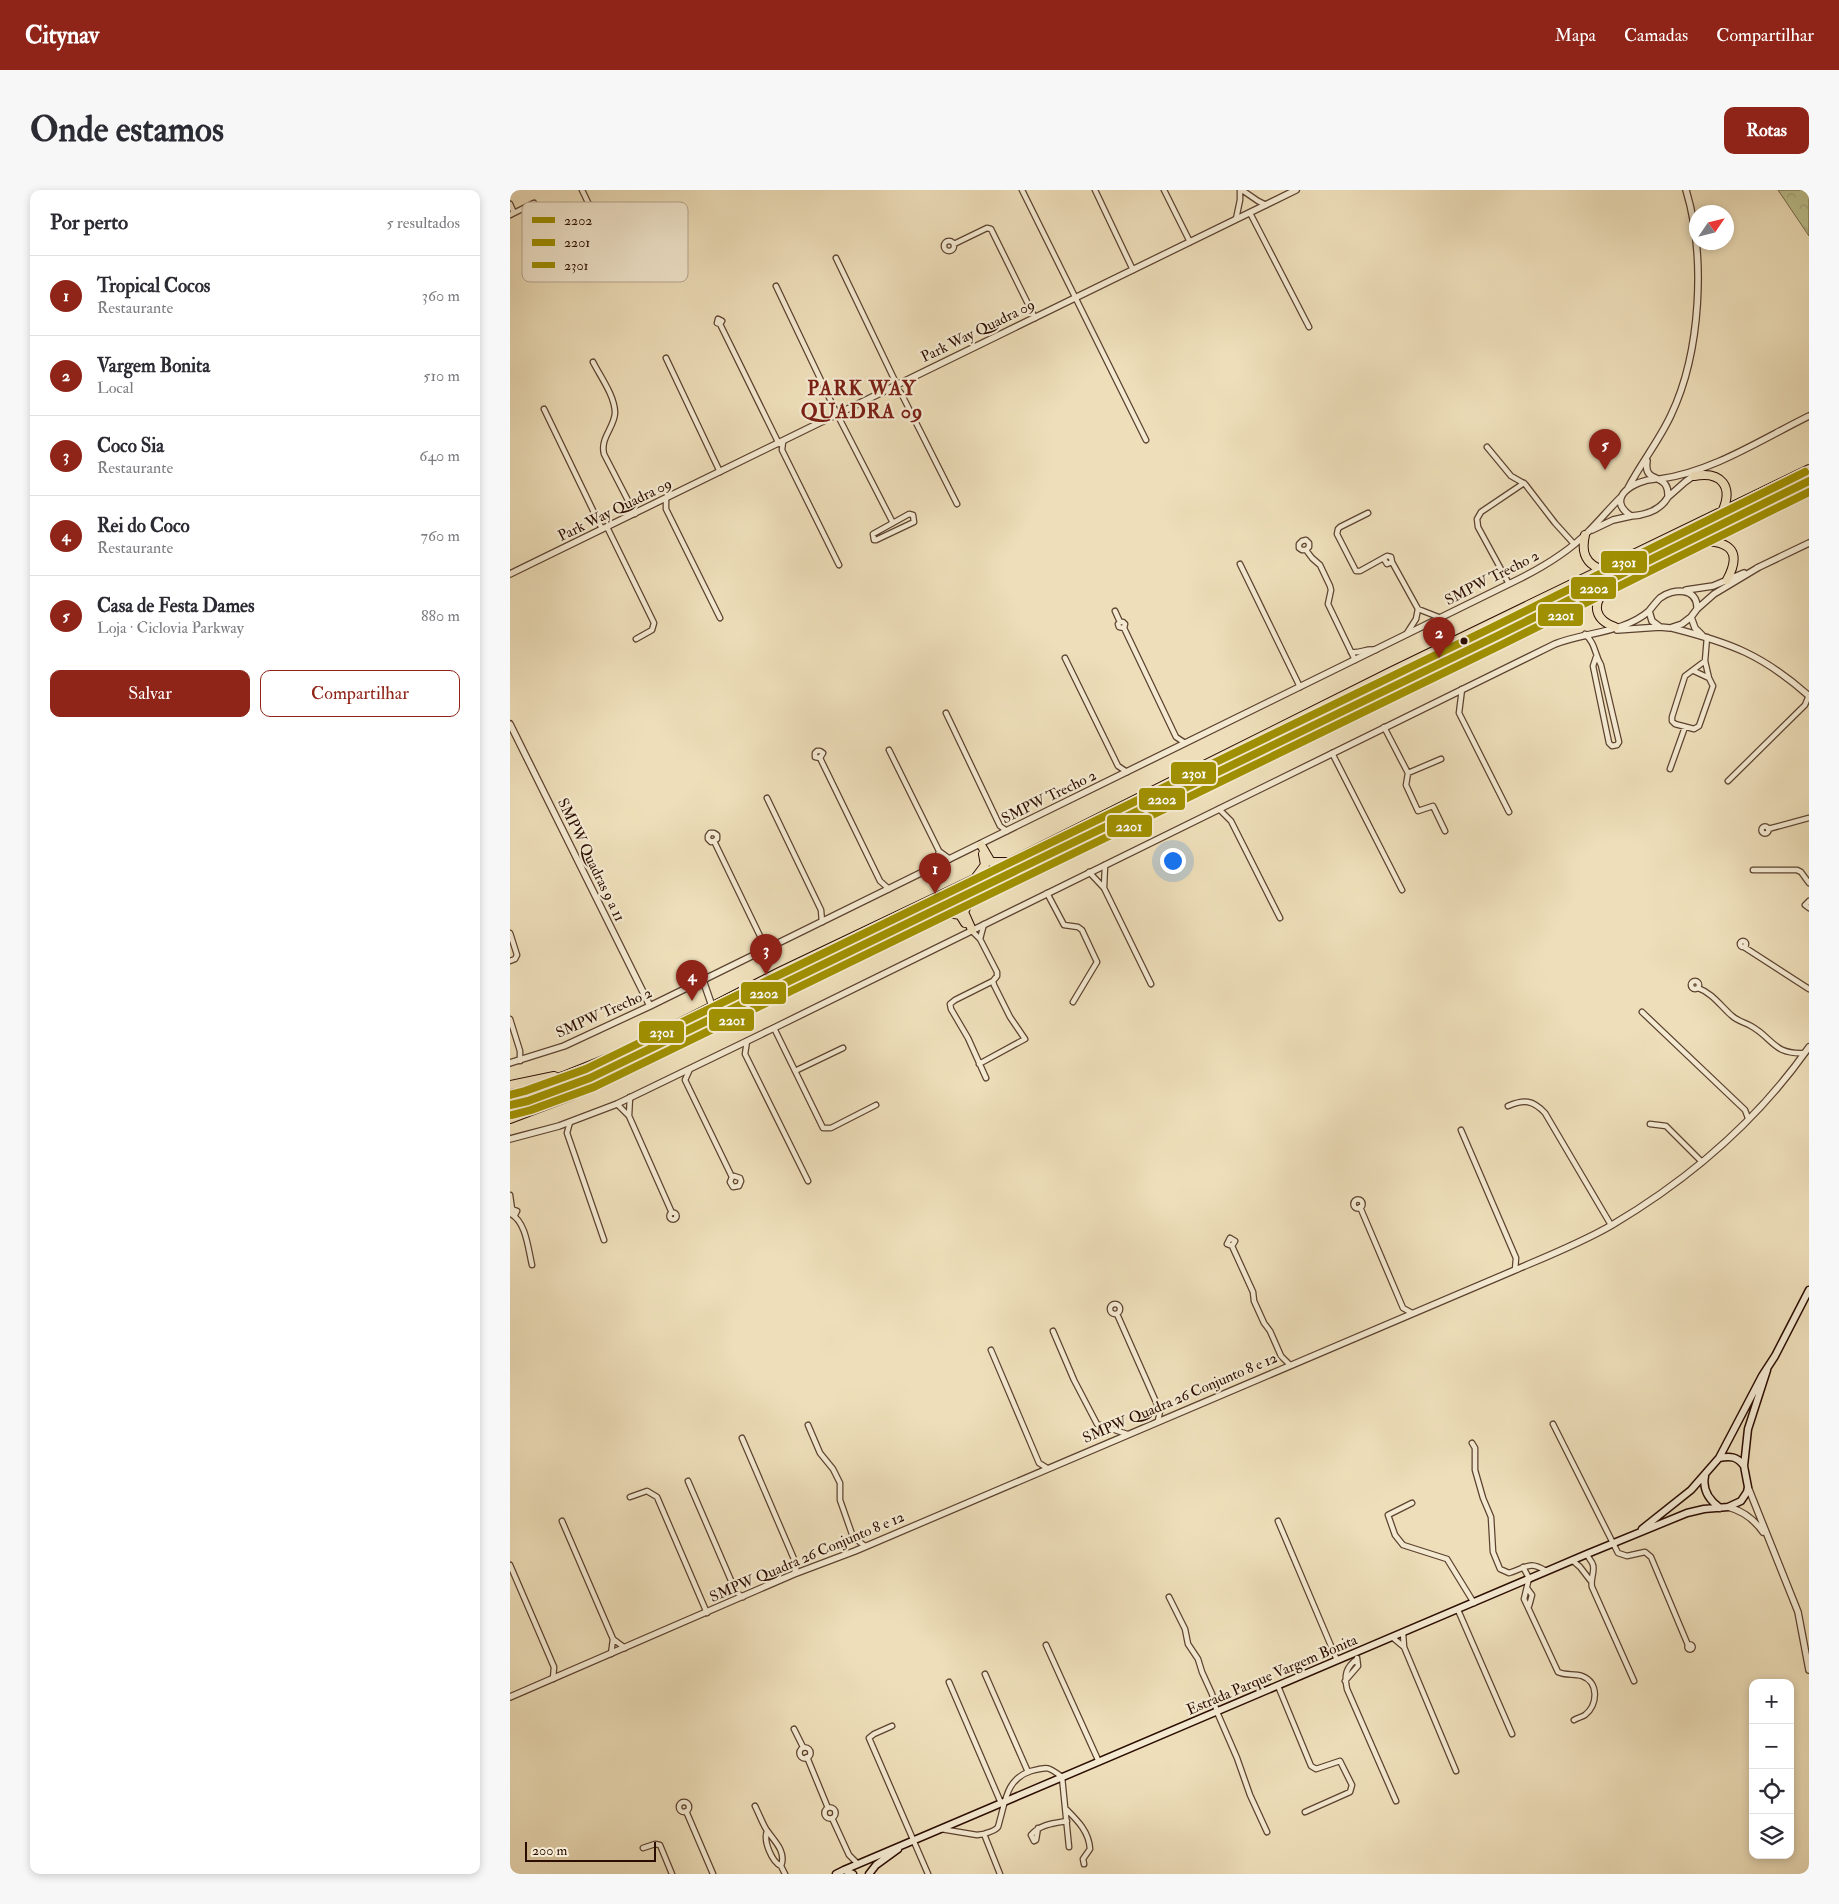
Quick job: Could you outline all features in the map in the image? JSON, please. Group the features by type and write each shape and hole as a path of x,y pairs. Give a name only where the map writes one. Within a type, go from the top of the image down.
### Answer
{"highway":[{"path":"510,1094 566,1076 620,1053 790,967 1012,861 1392,671 1809,469"},
{"path":"1694,476 1712,474 1724,484 1727,498 1722,512"},
{"path":"510,1119 566,1098 593,1083 729,1020 972,898 1809,488"},
{"path":"1586,534 1583,550 1585,557 1592,566 1603,570"},
{"path":"1700,541 1718,541 1729,546 1734,558 1734,564 1727,580"},
{"path":"1609,586 1597,600 1597,611 1603,621 1611,628"},
{"path":"980,846 991,862 1012,861"},
{"path":"975,879 986,862 980,846"},
{"path":"971,930 964,912 972,898"},
{"path":"944,912 960,915 971,930"},
{"path":"510,1085 557,1075 566,1076"},
{"path":"510,1110 593,1083"}],"main road":[{"name":"Estrada Parque Vargem Bonita","path":"1635,1534 1679,1502 1705,1476 1719,1458 1809,1290"},
{"name":"Estrada Parque Vargem Bonita","path":"1748,1486 1744,1466 1748,1429 1767,1370"},
{"path":"1719,1458 1735,1457 1744,1466"},
{"path":"1705,1476 1704,1490 1709,1498 1720,1508"},
{"path":"1728,1507 1741,1501 1747,1492 1748,1486"},
{"name":"Estrada Parque Vargem Bonita","path":"836,1874 1337,1660 1357,1655 1392,1637 1529,1578 1572,1560 1588,1557 1635,1534 1687,1513 1728,1507"},
{"name":"Estrada Parque Vargem Bonita","path":"869,1874 890,1855 916,1840"},
{"path":"846,1870 853,1874"}],"street":[{"path":"582,190 588,202"},
{"path":"1022,190 1074,299 1146,440"},
{"path":"1094,190 1133,270"},
{"path":"1164,190 1190,242"},
{"path":"1236,219 1241,190 1266,204"},
{"name":"Park Way Quadra 09","path":"510,574 1296,190"},
{"path":"1586,534 1620,498 1648,458 1671,414 1688,365 1697,307 1698,276 1694,217 1686,190"},
{"path":"1240,200 1250,196"},
{"path":"510,204 512,214"},
{"path":"1250,212 1309,327"},
{"path":"954,244 987,228 991,229 1035,318"},
{"path":"836,258 957,504"},
{"path":"776,286 892,523"},
{"path":"720,324 839,565"},
{"path":"666,358 720,472"},
{"path":"593,362 614,409 613,420 603,444 604,454 635,514"},
{"path":"544,410 654,624 652,630 636,639"},
{"path":"1628,488 1644,480 1676,477 1706,467 1809,416"},
{"path":"779,444 782,450"},
{"path":"1487,447 1511,476 1524,483 1574,544"},
{"path":"1648,458 1647,469 1650,476 1667,485 1668,497"},
{"path":"1586,534 1614,520 1655,511 1668,497 1706,467"},
{"path":"1510,584 1478,527 1477,519 1481,512 1524,483"},
{"path":"1620,498 1622,508 1631,516"},
{"path":"666,499 666,509 720,618"},
{"path":"656,504 666,509"},
{"path":"1368,512 1338,529 1337,534 1356,571 1384,559 1387,564 1392,562 1418,609 1441,618"},
{"path":"910,514 914,520 874,540 873,534 892,523 910,514"},
{"name":"SMPW Trecho 2","path":"510,1064 596,1032 980,846 1540,569 1586,534"},
{"path":"510,1139 559,1126 617,1104 1554,644 1635,621 1650,611 1661,597 1675,591 1700,589 1727,580 1809,543"},
{"path":"1306,550 1320,565 1330,588 1328,604 1355,660"},
{"path":"1240,564 1300,687"},
{"path":"1670,628 1682,624 1714,594 1759,567"},
{"path":"1684,590 1690,592 1696,598 1697,609"},
{"path":"1405,636 1416,619 1418,609"},
{"path":"1114,611 1120,622 1125,622 1124,628 1176,738 1177,747"},
{"path":"1650,611 1652,621 1660,627"},
{"path":"1691,617 1697,631 1705,636 1707,649 1705,661 1713,686 1699,726 1694,729 1685,727 1673,722 1672,717 1685,676 1705,661"},
{"path":"1611,628 1670,628 1714,639 1734,646 1769,664 1809,696 1807,705 1728,781"},
{"path":"1593,642 1600,631"},
{"path":"1585,634 1593,642 1596,658 1602,670 1619,742 1618,745 1610,745 1593,666 1596,658"},
{"path":"1707,649 1714,639"},
{"path":"1351,652 1360,652 1370,648 1376,650"},
{"path":"1065,658 1118,766 1127,772"},
{"path":"1594,672 1602,670"},
{"path":"1694,671 1709,678"},
{"path":"1462,689 1459,713 1509,812"},
{"path":"1600,697 1608,695"},
{"path":"946,713 1000,826 1007,831"},
{"path":"1605,721 1614,719"},
{"name":"SMPW Quadras 9 a 11","path":"510,724 650,1006"},
{"path":"1384,727 1408,773 1406,785 1418,811 1433,806 1445,831"},
{"path":"1670,769 1685,727"},
{"path":"1176,738 1185,743"},
{"path":"889,750 939,851 950,859"},
{"path":"1332,753 1402,890"},
{"path":"820,758 880,881 881,893"},
{"path":"1408,773 1441,759"},
{"path":"1117,777 1118,766"},
{"path":"767,798 821,910 822,922"},
{"path":"1227,805 1229,818 1280,918"},
{"path":"1219,809 1229,818"},
{"path":"1768,829 1809,818"},
{"path":"998,836 1000,826"},
{"path":"714,841 761,938 762,952"},
{"path":"936,866 939,851"},
{"path":"1104,888 1105,864"},
{"path":"1753,870 1797,870 1801,872 1809,883"},
{"path":"1089,872 1104,888 1151,984"},
{"path":"880,881 889,889"},
{"path":"1047,893 1064,926 1078,927 1082,930 1097,962 1073,1002"},
{"path":"1809,901 1805,905 1809,908"},
{"path":"821,910 831,917"},
{"path":"980,939 984,924"},
{"path":"971,930 980,939 997,972 997,976 993,981 950,1004 986,1078"},
{"path":"510,934 517,955 515,959 510,961"},
{"path":"761,938 774,946"},
{"path":"1744,947 1809,989"},
{"path":"703,980 712,1006"},
{"path":"979,1064 1025,1039 1010,1017 993,981"},
{"path":"1698,988 1705,991 1732,1016 1759,1031 1771,1044 1787,1052 1805,1053"},
{"path":"1642,1012 1746,1111 1754,1113"},
{"path":"510,1019 520,1051 520,1061"},
{"path":"774,1028 823,1128 831,1128 876,1106"},
{"path":"744,1052 747,1041"},
{"path":"734,1047 744,1052 808,1181"},
{"name":"SMPW Quadra 26 Conjunto 8 e 12","path":"510,1697 743,1598 794,1574 854,1551 1515,1270 1611,1225 1674,1184 1702,1162 1771,1095 1809,1047"},
{"path":"795,1071 843,1048"},
{"path":"520,1051 528,1058"},
{"path":"685,1080 691,1068"},
{"path":"672,1077 685,1080"},
{"path":"685,1080 732,1177"},
{"path":"629,1116 630,1097"},
{"path":"1508,1106 1517,1102 1529,1101 1539,1106 1545,1113 1611,1225"},
{"path":"617,1104 629,1116 672,1213"},
{"path":"1746,1111 1748,1118"},
{"path":"567,1132 570,1122"},
{"path":"1650,1124 1666,1126 1702,1162"},
{"path":"559,1126 567,1132 604,1240"},
{"path":"1461,1130 1516,1258 1515,1270"},
{"path":"510,1195 512,1209 517,1211 516,1215 522,1226 532,1265"},
{"path":"1360,1207 1403,1308 1412,1313"},
{"path":"1232,1246 1253,1292 1254,1301 1264,1323 1270,1331 1282,1358 1290,1365"},
{"path":"1516,1258 1526,1265"},
{"path":"1399,1319 1403,1308"},
{"path":"1117,1314 1160,1412 1167,1417"},
{"path":"1053,1331 1097,1424 1127,1434"},
{"path":"991,1350 1039,1463 1037,1473"},
{"path":"1280,1369 1282,1358"},
{"path":"1158,1421 1160,1412"},
{"path":"1552,1424 1618,1553 1624,1556 1645,1552 1650,1554 1688,1645"},
{"path":"808,1425 820,1453 833,1469 840,1483 840,1500 855,1539 854,1551"},
{"path":"742,1438 797,1567 804,1570"},
{"path":"1472,1443 1476,1448 1476,1470 1483,1498 1491,1517 1493,1552 1500,1569 1509,1573 1536,1565 1546,1571"},
{"path":"1039,1463 1047,1468"},
{"path":"688,1481 736,1592 743,1598"},
{"path":"1748,1486 1798,1612 1809,1670"},
{"path":"630,1497 647,1491 656,1498 706,1613"},
{"path":"1412,1503 1388,1515 1395,1535 1403,1546 1447,1559 1474,1603"},
{"path":"1728,1507 1744,1513 1754,1521 1768,1538"},
{"path":"562,1521 612,1640 611,1654"},
{"path":"1278,1521 1337,1660"},
{"path":"855,1539 865,1546"},
{"path":"1583,1571 1588,1557"},
{"path":"1588,1557 1593,1565 1593,1573 1590,1580"},
{"path":"1572,1560 1590,1580 1634,1681"},
{"path":"510,1565 554,1667 553,1679"},
{"path":"794,1574 797,1567"},
{"path":"1524,1567 1529,1578 1527,1588 1532,1595 1529,1606 1558,1672 1581,1675 1594,1687 1594,1701 1591,1708 1585,1715 1574,1720"},
{"path":"735,1601 736,1592"},
{"path":"1169,1597 1185,1628 1188,1644 1198,1659 1212,1694 1216,1712 1267,1832"},
{"path":"1458,1610 1512,1734"},
{"path":"1403,1633 1404,1647 1456,1771"},
{"path":"1392,1637 1404,1647"},
{"path":"612,1640 625,1648"},
{"path":"1046,1645 1098,1762"},
{"path":"1345,1681 1358,1666 1357,1655"},
{"path":"1357,1655 1346,1671 1346,1689 1396,1801"},
{"path":"554,1667 564,1674"},
{"path":"985,1674 1028,1772"},
{"path":"949,1682 1002,1802"},
{"path":"1278,1686 1310,1766 1316,1769 1340,1761 1352,1785 1350,1792 1305,1812"},
{"path":"892,1726 869,1738 916,1840 928,1874"},
{"path":"794,1729 803,1748 800,1750 800,1755 807,1758 828,1808 832,1807 835,1811 836,1814 832,1818 849,1855 858,1864"},
{"path":"941,1829 977,1835 992,1831 998,1827 1002,1802 1012,1783 1018,1776 1044,1767 1051,1768 1062,1778 1069,1846"},
{"path":"755,1806 767,1831 780,1850 783,1860 781,1866"},
{"path":"1066,1810 1082,1826 1090,1842 1090,1849 1082,1859 1084,1864"},
{"path":"686,1811 713,1874"},
{"path":"1038,1828 1055,1822 1067,1821"},
{"path":"767,1831 765,1837 768,1847 776,1863 781,1866 785,1874"},
{"path":"984,1834 1000,1874"},
{"path":"643,1848 660,1844 672,1874"},
{"path":"846,1870 849,1855"}],"green space":[{"path":"1778,190 1809,190 1809,236"}],"transit line":[{"name":"2301","path":"510,1095 586,1069 1493,627 1805,472"},
{"name":"2202","path":"510,1105 528,1101 590,1078 1497,636 1809,481"},
{"name":"2201","path":"512,1115 594,1087 1501,645 1809,492"}],"place":[{"name":"Casa de Festa Dames","path":"1605,470"},
{"name":"Vargem Bonita","path":"1439,658"},
{"name":"Tropical Cocos","path":"935,894"},
{"name":"Coco Sia","path":"766,975"},
{"name":"Rei do Coco","path":"692,1001"}],"district":[{"name":"PARK WAY QUADRA 09","path":"862,400"}]}
